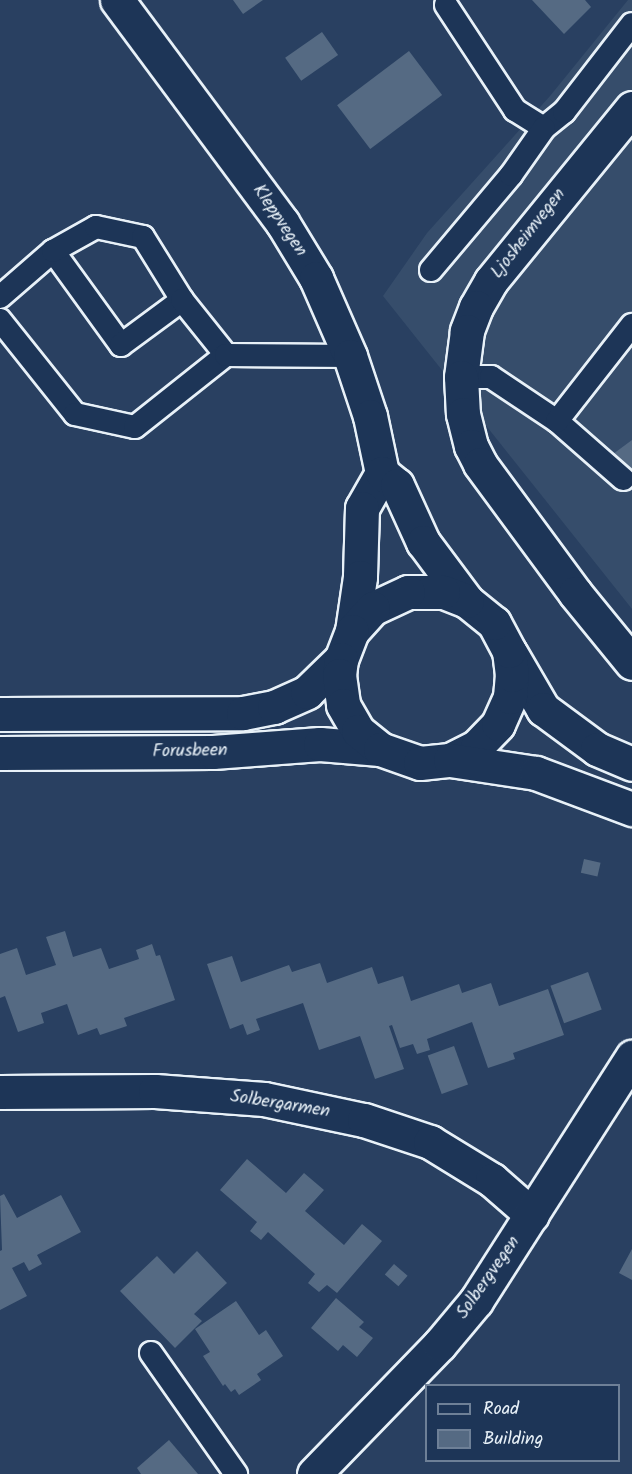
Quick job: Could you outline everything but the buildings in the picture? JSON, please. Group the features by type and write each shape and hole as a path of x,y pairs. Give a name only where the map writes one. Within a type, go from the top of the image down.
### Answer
{"main road":[{"name":"Kleppvegen","path":"117,0 282,222 316,278 350,356 370,416 382,473"},
{"name":"Ljosheimvegen","path":"632,108 491,281 476,307 468,331 461,376 463,414 471,446 480,464 575,593 632,663"},
{"path":"632,764 597,749 543,709 494,623 467,601 423,542 397,484 382,473 362,508 360,578 339,675 344,705 358,731 380,749 420,763 450,760 536,773 632,809"},
{"path":"0,714 243,713 274,706 307,692 347,645 373,608 408,592 443,592 467,601"},
{"path":"450,760 477,746 498,724 510,697 512,675 509,651"},
{"name":"Forusbeen","path":"0,753 213,752 320,744 380,749"},
{"name":"Solbergvegen","path":"314,1474 440,1344 476,1301 632,1057"},
{"name":"Solbergarmen","path":"0,1092 155,1090 264,1099 364,1120 430,1142 492,1180 532,1215"}],"lane":[{"path":"446,5 515,110 544,128"},
{"path":"431,270 511,175 544,128 564,112 632,24"},
{"path":"0,297 53,251 96,227 143,237 182,300 226,355"},
{"path":"53,251 121,345 182,300"},
{"path":"0,320 75,414 135,427 226,355 350,356"},
{"path":"557,422 632,325"},
{"path":"461,376 491,377 557,422 623,480"},
{"path":"152,1353 236,1474"}],"shaded area":[{"path":"628,0 632,0 632,609 383,296 427,233 550,96"}]}
